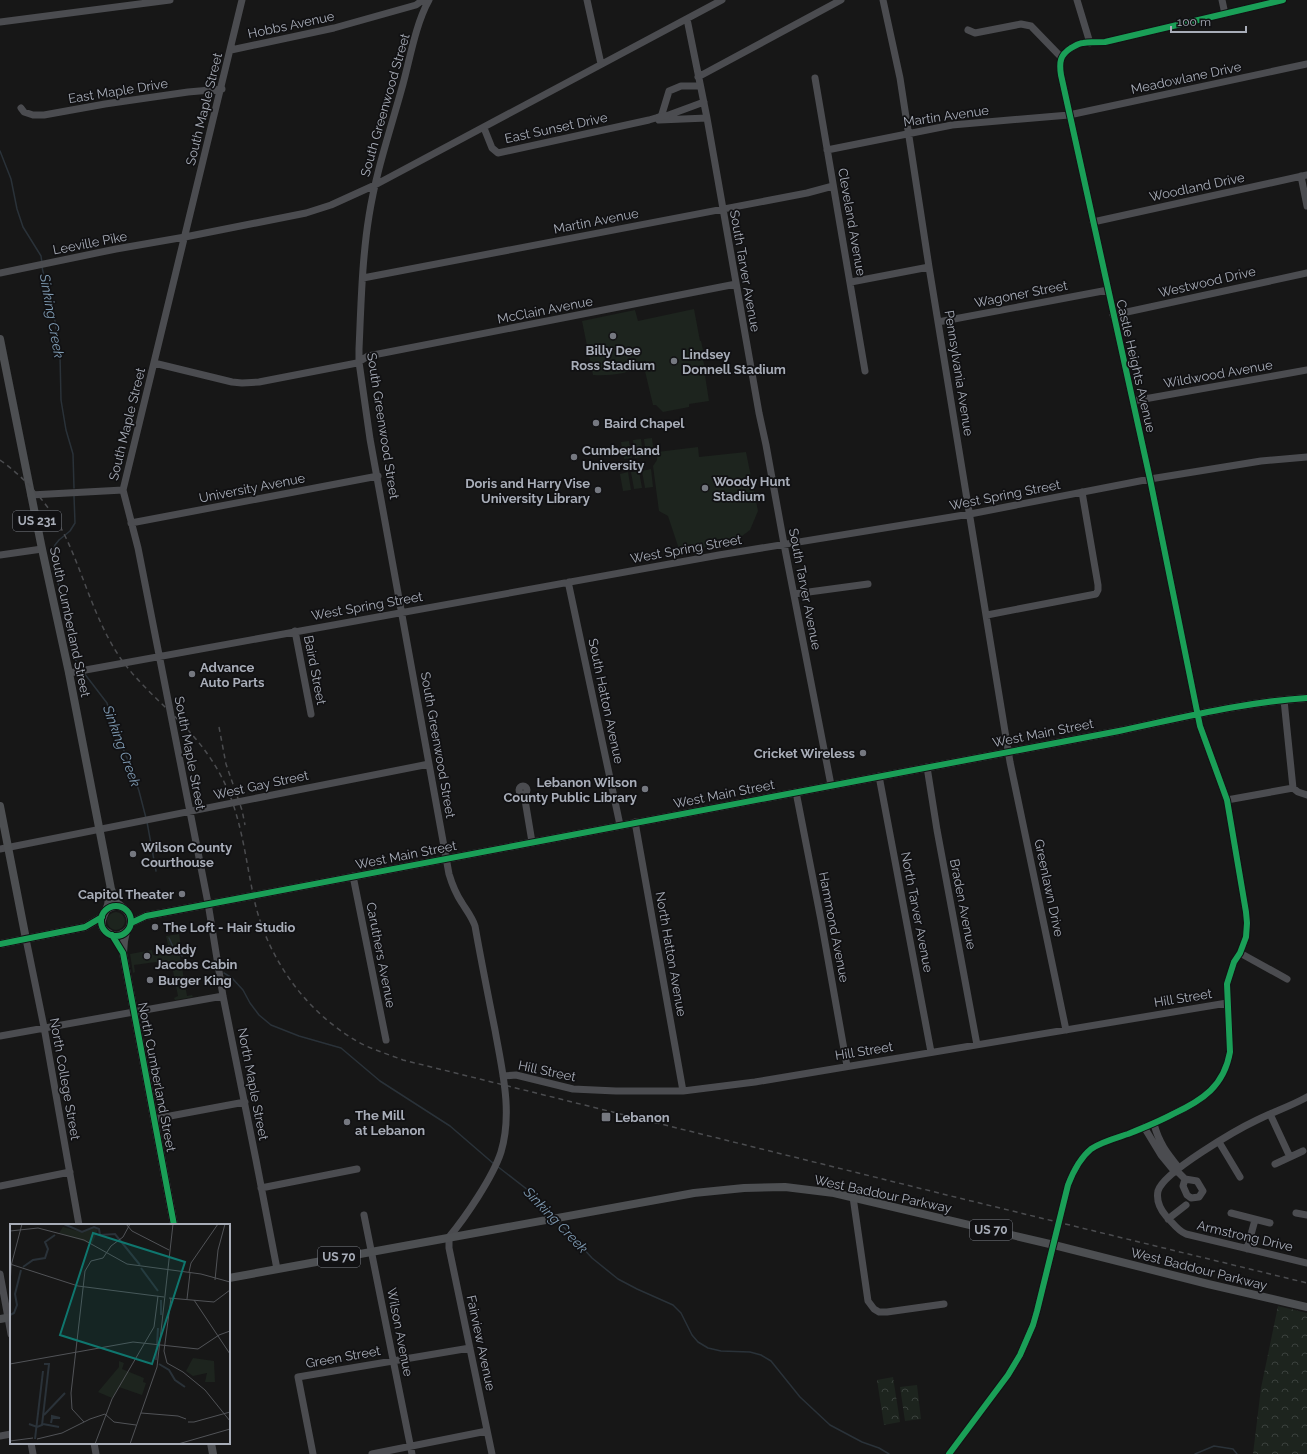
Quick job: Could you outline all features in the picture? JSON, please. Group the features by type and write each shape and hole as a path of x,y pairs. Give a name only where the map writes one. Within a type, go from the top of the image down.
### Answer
{"main road":[{"name":"South Cumberland Street","path":"0,339 42,549 70,673 111,889 116,902 125,909"},
{"name":"West Main Street","path":"131,924 146,916 208,903 1119,731 1198,714 1284,700 1307,698"},
{"path":"0,806 4,849 16,888 26,939"},
{"path":"109,933 103,926 104,914 108,905 111,889"},
{"path":"85,927 113,907 125,909"},
{"name":"West Main Street","path":"125,909 146,916"},
{"name":"US 231","path":"125,909 131,917 131,924"},
{"path":"0,944 85,927 101,929 109,933 119,935 126,932 131,924"},
{"name":"North Cumberland Street","path":"126,932 123,952 174,1224"},
{"name":"North Cumberland Street","path":"109,933 123,952"},
{"name":"West Baddour Parkway","path":"449,1237 694,1193 744,1188 785,1187 815,1190 853,1197 1307,1307"},
{"name":"US 70","path":"230,1278 449,1237"},
{"path":"211,1444 213,1454"}],"street":[{"path":"0,22 170,0"},
{"name":"South Maple Street","path":"208,903 158,657 138,548 124,490 222,89 242,0"},
{"name":"Hobbs Avenue","path":"231,50 334,28 416,5 423,0"},
{"name":"South Greenwood Street","path":"429,0 425,7 416,36 375,185 369,217 363,278 359,362 370,439 378,476 446,858 452,887 470,914 475,926 503,1076 506,1114 501,1152 493,1171 458,1226 449,1237"},
{"path":"587,0 601,64"},
{"name":"Leeville Pike","path":"0,274 116,249 185,238 321,209 375,185 722,0"},
{"path":"698,77 841,0"},
{"name":"Pennsylvania Avenue","path":"883,0 900,78 929,267 1008,751"},
{"path":"1077,0 1090,43"},
{"path":"1222,0 1225,14"},
{"path":"968,30 975,33 1021,24 1031,26 1061,57 1076,45 1082,43 1106,42 1283,0"},
{"name":"South Tarver Avenue","path":"687,19 707,118 752,378 831,785"},
{"name":"Castle Heights Avenue","path":"949,1454 1008,1375 1020,1355 1033,1325 1068,1185 1073,1171 1085,1155 1092,1149 1100,1144 1154,1124 1199,1101 1210,1092 1221,1078 1230,1052 1227,984 1234,962 1240,953 1246,937 1247,923 1227,800 1205,741 1198,714 1150,480 1069,115 1060,67 1061,57"},
{"name":"Meadowlane Drive","path":"1069,115 1307,64"},
{"name":"Cleveland Avenue","path":"815,78 865,371"},
{"path":"663,118 662,114 664,104 669,91 681,86 700,86"},
{"name":"East Maple Drive","path":"20,108 24,112 33,115 44,115 105,104 188,92 222,89"},
{"name":"East Sunset Drive","path":"663,118 704,102"},
{"name":"Martin Avenue","path":"827,150 909,133 966,124 1069,115"},
{"name":"East Sunset Drive","path":"484,128 492,148 498,153 649,120 663,118 707,118"},
{"path":"1304,175 1307,206"},
{"name":"Woodland Drive","path":"1093,222 1304,175"},
{"name":"Martin Avenue","path":"363,278 807,193 833,186"},
{"path":"850,282 929,267"},
{"name":"Westwood Drive","path":"1113,315 1307,272"},
{"name":"McClain Avenue","path":"154,363 232,382 247,383 267,381 357,363 368,356 736,284"},
{"name":"Wagoner Street","path":"938,322 1108,290"},
{"name":"Wildwood Avenue","path":"1132,401 1307,370"},
{"name":"West Spring Street","path":"70,673 295,631 784,544 970,514 1150,480 1261,461 1307,457"},
{"name":"University Avenue","path":"131,523 378,476"},
{"path":"31,494 124,490"},
{"path":"987,615 1096,594 1098,585 1082,492"},
{"path":"0,555 42,549"},
{"name":"South Hatton Avenue","path":"569,582 620,825"},
{"path":"794,594 868,584"},
{"name":"Baird Street","path":"295,631 311,714"},
{"path":"1284,700 1293,788 1298,792 1307,795"},
{"name":"Greenlawn Drive","path":"1008,751 1066,1030"},
{"name":"West Gay Street","path":"4,849 429,764"},
{"name":"Braden Avenue","path":"927,767 937,830 978,1046"},
{"name":"North Tarver Avenue","path":"879,776 932,1052"},
{"path":"1227,800 1293,788"},
{"name":"Hammond Avenue","path":"796,792 822,920 847,1066"},
{"path":"524,794 532,842"},
{"name":"North Hatton Avenue","path":"635,822 683,1091"},
{"name":"Caruthers Avenue","path":"353,876 386,1040"},
{"name":"North Maple Street","path":"208,903 223,996 277,1269"},
{"name":"North College Street","path":"26,939 44,1028 79,1224"},
{"path":"1240,953 1287,979"},
{"path":"0,1036 223,996"},
{"name":"Hill Street","path":"503,1076 516,1075 564,1088 582,1090 683,1091 755,1082 932,1052 978,1046 1227,1003"},
{"name":"Armstrong Drive","path":"1307,1097 1256,1120 1219,1142 1177,1170 1165,1180 1158,1190 1158,1203 1161,1210 1181,1232 1247,1249 1307,1262"},
{"path":"154,1119 244,1102"},
{"path":"1270,1114 1290,1158"},
{"path":"1154,1124 1157,1137 1161,1145 1177,1170"},
{"path":"1144,1128 1161,1155 1185,1179"},
{"path":"1219,1142 1240,1177"},
{"path":"1275,1164 1303,1151"},
{"path":"261,1188 357,1169"},
{"path":"0,1186 70,1172"},
{"path":"853,1197 865,1286 868,1301 874,1309 880,1312 887,1312 944,1304"},
{"path":"1168,1219 1186,1205"},
{"path":"1231,1213 1270,1223"},
{"path":"1296,1213 1307,1215"},
{"name":"Wilson Avenue","path":"364,1215 412,1450"},
{"path":"1247,1249 1255,1220"},
{"name":"Fairview Avenue","path":"449,1237 449,1248 492,1454"},
{"path":"0,1274 6,1318 10,1331"},
{"name":"Green Street","path":"313,1454 298,1377 470,1348"},
{"path":"372,1454 412,1450 487,1431"},
{"path":"0,1436 10,1434"},
{"path":"31,1444 33,1454"},
{"path":"94,1444 96,1454"}],"green space":[{"name":"Lindsey Donnell Stadium","path":"694,309 705,359 703,360 709,401 689,404 689,407 663,412 656,405 653,405 644,367 646,363 645,360 642,366 624,373 612,375 593,375 582,321 635,310 638,321"},
{"path":"652,438 654,455 646,456 644,439"},
{"path":"641,439 643,457 635,458 633,440"},
{"path":"629,441 632,458 624,459 621,442"},
{"name":"Woody Hunt Stadium","path":"698,447 699,457 746,452 758,511 750,530 734,542 680,552 668,516 659,511 653,466 657,460 657,452"},
{"path":"651,469 653,487 645,488 642,471"},
{"path":"639,471 642,488 634,489 631,472"},
{"path":"628,472 631,490 623,491 620,474"},
{"path":"116,912 120,913 124,917 124,925 120,929 116,930 112,929 108,925 107,921 108,917 112,913"},
{"path":"179,934 182,952 179,951 187,996 192,995 193,997 175,1000 174,998 178,996 172,966 167,960 159,962 160,965 156,962 134,965 135,972 133,973 130,954 152,950 153,955 166,952 165,946 168,945 166,936"},
{"path":"1278,1306 1307,1313 1307,1454 1253,1454 1261,1388"},
{"path":"893,1377 900,1422 884,1425 877,1380"},
{"path":"917,1385 921,1419 905,1421 900,1387"}],"waterway":[{"name":"Sinking Creek","path":"0,151 11,179 17,209 23,227 41,256 42,263"},
{"name":"Sinking Creek","path":"42,267 49,300 54,315 60,355 61,400 66,430 73,454 74,488"},
{"name":"Sinking Creek","path":"74,496 75,523 70,531 55,545 52,554 74,657 80,668"},
{"name":"Sinking Creek","path":"84,673 107,703 139,791 146,818"},
{"name":"Sinking Creek","path":"147,822 156,871"},
{"name":"Sinking Creek","path":"169,938 175,951 182,956"},
{"name":"Sinking Creek","path":"224,973 232,978 243,990 259,1015 271,1025 299,1036 341,1048 380,1081 450,1126 494,1164"},
{"name":"Sinking Creek","path":"497,1166 533,1194 552,1215"},
{"name":"Sinking Creek","path":"558,1221 592,1258 618,1279 673,1305 681,1313 692,1335 698,1342 708,1348 721,1351 750,1352 761,1355 771,1361 800,1397 830,1425 889,1454"},
{"name":"Sinking Creek","path":"1195,1454 1214,1446 1233,1449 1237,1454"}],"railway":[{"path":"0,460 30,486 47,506 61,528 91,601 112,645 121,659 143,685 190,732 208,754 218,770 232,800 244,844 255,903 261,925 270,946 294,986 326,1019 344,1033 364,1045 403,1060 1307,1283"},
{"path":"219,727 226,764 242,810 245,825"}],"cycle path":[{"path":"949,1454 1008,1375 1020,1355 1033,1325 1037,1311 1068,1185 1080,1161 1091,1149 1099,1144 1150,1125 1194,1103 1203,1097 1217,1083 1223,1074 1230,1052 1227,984 1234,962 1240,953 1246,937 1246,912 1227,800 1200,726 1150,479 1061,75 1061,59 1067,51 1080,44 1105,42 1283,0"},
{"path":"131,923 146,916 1119,731 1213,711 1260,703 1307,698"},
{"path":"116,906 122,907 130,915 131,921 130,927 122,935 116,936 110,935 102,927 101,921 102,915 110,907 116,906"},
{"path":"0,944 85,927 102,917"},
{"path":"112,935 123,953 174,1224"}],"place":[{"name":"Billy Dee Ross Stadium","path":"613,336"},
{"name":"Lindsey Donnell Stadium","path":"674,361"},
{"name":"Baird Chapel","path":"596,423"},
{"name":"Cumberland University","path":"574,457"},
{"name":"Woody Hunt Stadium","path":"705,488"},
{"name":"Doris and Harry Vise University Library","path":"598,490"},
{"name":"Advance Auto Parts","path":"192,674"},
{"name":"Cricket Wireless","path":"863,753"},
{"name":"Lebanon Wilson County Public Library","path":"645,789"},
{"name":"Wilson County Courthouse","path":"133,854"},
{"name":"Capitol Theater","path":"182,894"},
{"name":"The Loft - Hair Studio","path":"155,927"},
{"name":"Neddy Jacobs Cabin","path":"147,956"},
{"name":"Burger King","path":"150,980"},
{"name":"Lebanon","path":"606,1117"},
{"name":"The Mill at Lebanon","path":"347,1122"}]}
